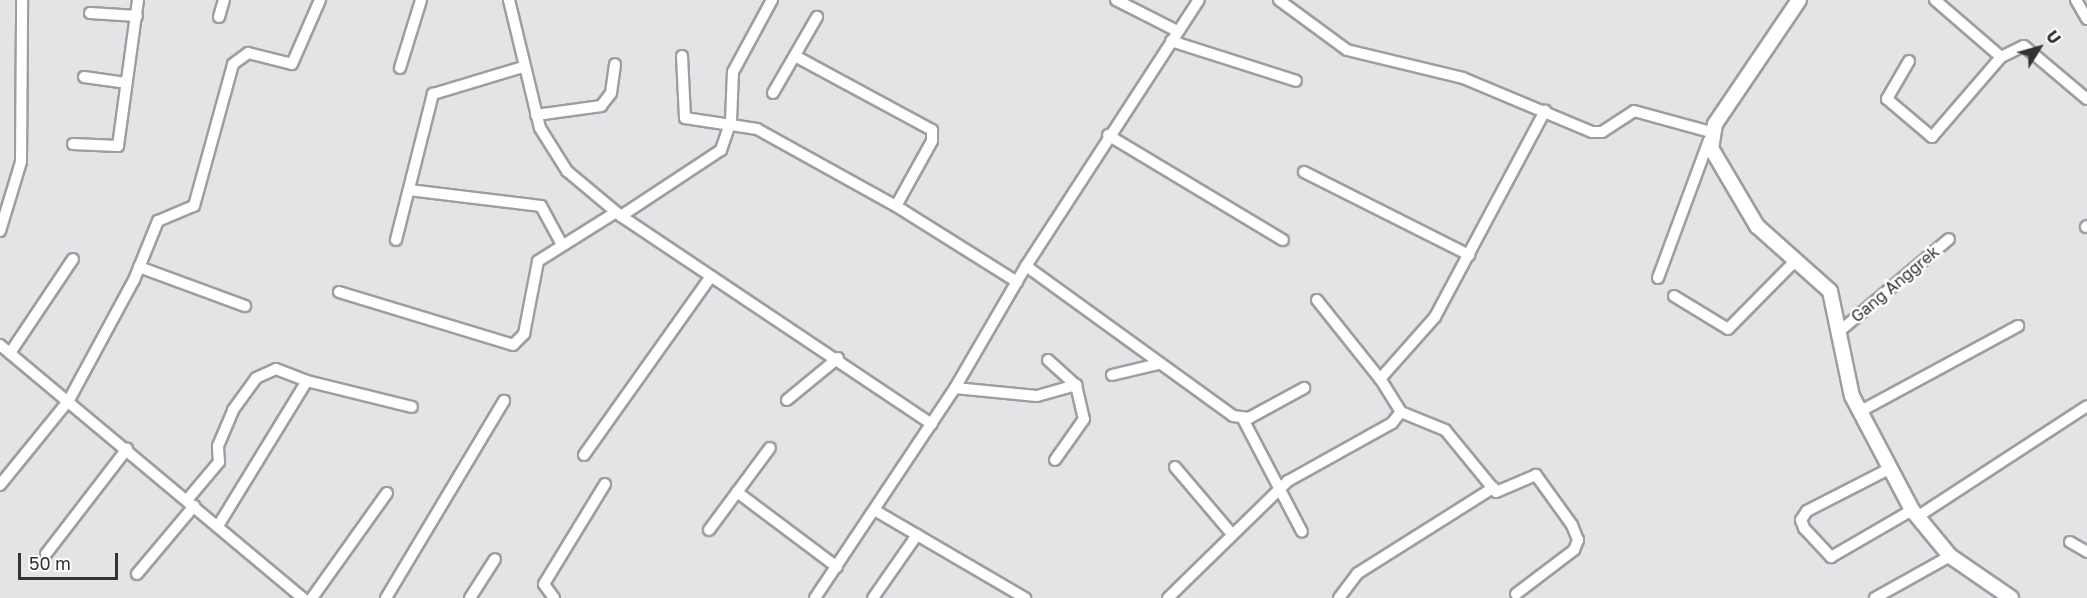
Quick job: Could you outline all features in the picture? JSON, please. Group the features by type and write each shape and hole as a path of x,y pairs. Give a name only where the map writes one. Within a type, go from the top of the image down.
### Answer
{"street":[{"path":"0,231 21,162 21,0"},
{"path":"73,144 118,146 138,0"},
{"path":"219,17 224,0"},
{"path":"0,485 69,400 139,267 163,215 188,213 194,206 233,64 248,53 292,64 320,0"},
{"path":"400,68 421,0"},
{"path":"509,0 536,115 567,171 619,214 838,358 932,424"},
{"path":"339,292 513,345 524,334 534,269 561,243 619,214 716,155 731,122 733,72 772,0"},
{"path":"1116,0 1174,36 1296,81"},
{"path":"815,598 876,511 932,424 1026,266 1108,135 1198,0"},
{"path":"1279,0 1347,50 1463,78 1597,133 1634,111 1710,136 1757,226 1830,291 1859,412 1887,470 1915,514 1950,556 2008,597"},
{"path":"1658,278 1710,136 1799,0"},
{"path":"1935,0 2001,57"},
{"path":"2076,0 2087,19"},
{"path":"90,13 137,16"},
{"path":"774,93 817,17"},
{"path":"1909,62 1887,99 1932,137 2001,57 2024,46 2087,99"},
{"path":"682,56 683,116 731,122 757,129 896,206 1017,282"},
{"path":"795,56 932,130 932,141 896,206"},
{"path":"536,115 601,106 611,93 615,64"},
{"path":"396,240 433,94 523,67"},
{"path":"84,77 126,83"},
{"path":"1380,379 1435,317 1545,111"},
{"path":"1108,135 1283,240"},
{"path":"1304,172 1469,255"},
{"path":"409,190 541,206 561,243"},
{"name":"Gang Anggrek","path":"1841,330 1949,239"},
{"path":"10,352 73,259"},
{"path":"1674,296 1728,329 1796,260"},
{"path":"1026,266 1158,364 1243,420 1276,490 1302,532"},
{"path":"139,267 245,306"},
{"path":"584,455 711,276"},
{"path":"1317,300 1380,379 1401,412 1438,424 1493,488 1501,492 1536,475 1576,533 1574,550 1516,594"},
{"path":"1859,412 2018,326"},
{"path":"0,345 69,400 303,598"},
{"path":"788,400 838,358"},
{"path":"1048,360 1076,385 1083,426 1055,460"},
{"path":"1112,375 1158,364"},
{"path":"137,574 219,462 218,446 232,410 256,378 276,369 307,381 412,407"},
{"path":"218,526 307,381"},
{"path":"955,388 1037,396 1076,385"},
{"path":"1243,420 1304,387"},
{"path":"386,598 504,400"},
{"path":"1887,470 1808,511 1801,520 1804,528 1831,557 1915,514 2087,406"},
{"path":"1168,598 1276,490 1313,464 1392,423 1401,412"},
{"path":"709,530 770,448"},
{"path":"46,554 127,449"},
{"path":"1174,467 1231,533"},
{"path":"554,598 544,584 605,484"},
{"path":"1339,598 1358,573 1493,488"},
{"path":"737,492 837,567"},
{"path":"312,598 387,493"},
{"path":"876,511 1025,598"},
{"path":"873,598 916,535"},
{"path":"2070,542 2087,552"},
{"path":"1875,598 1950,556"},
{"path":"470,598 495,559"}]}
